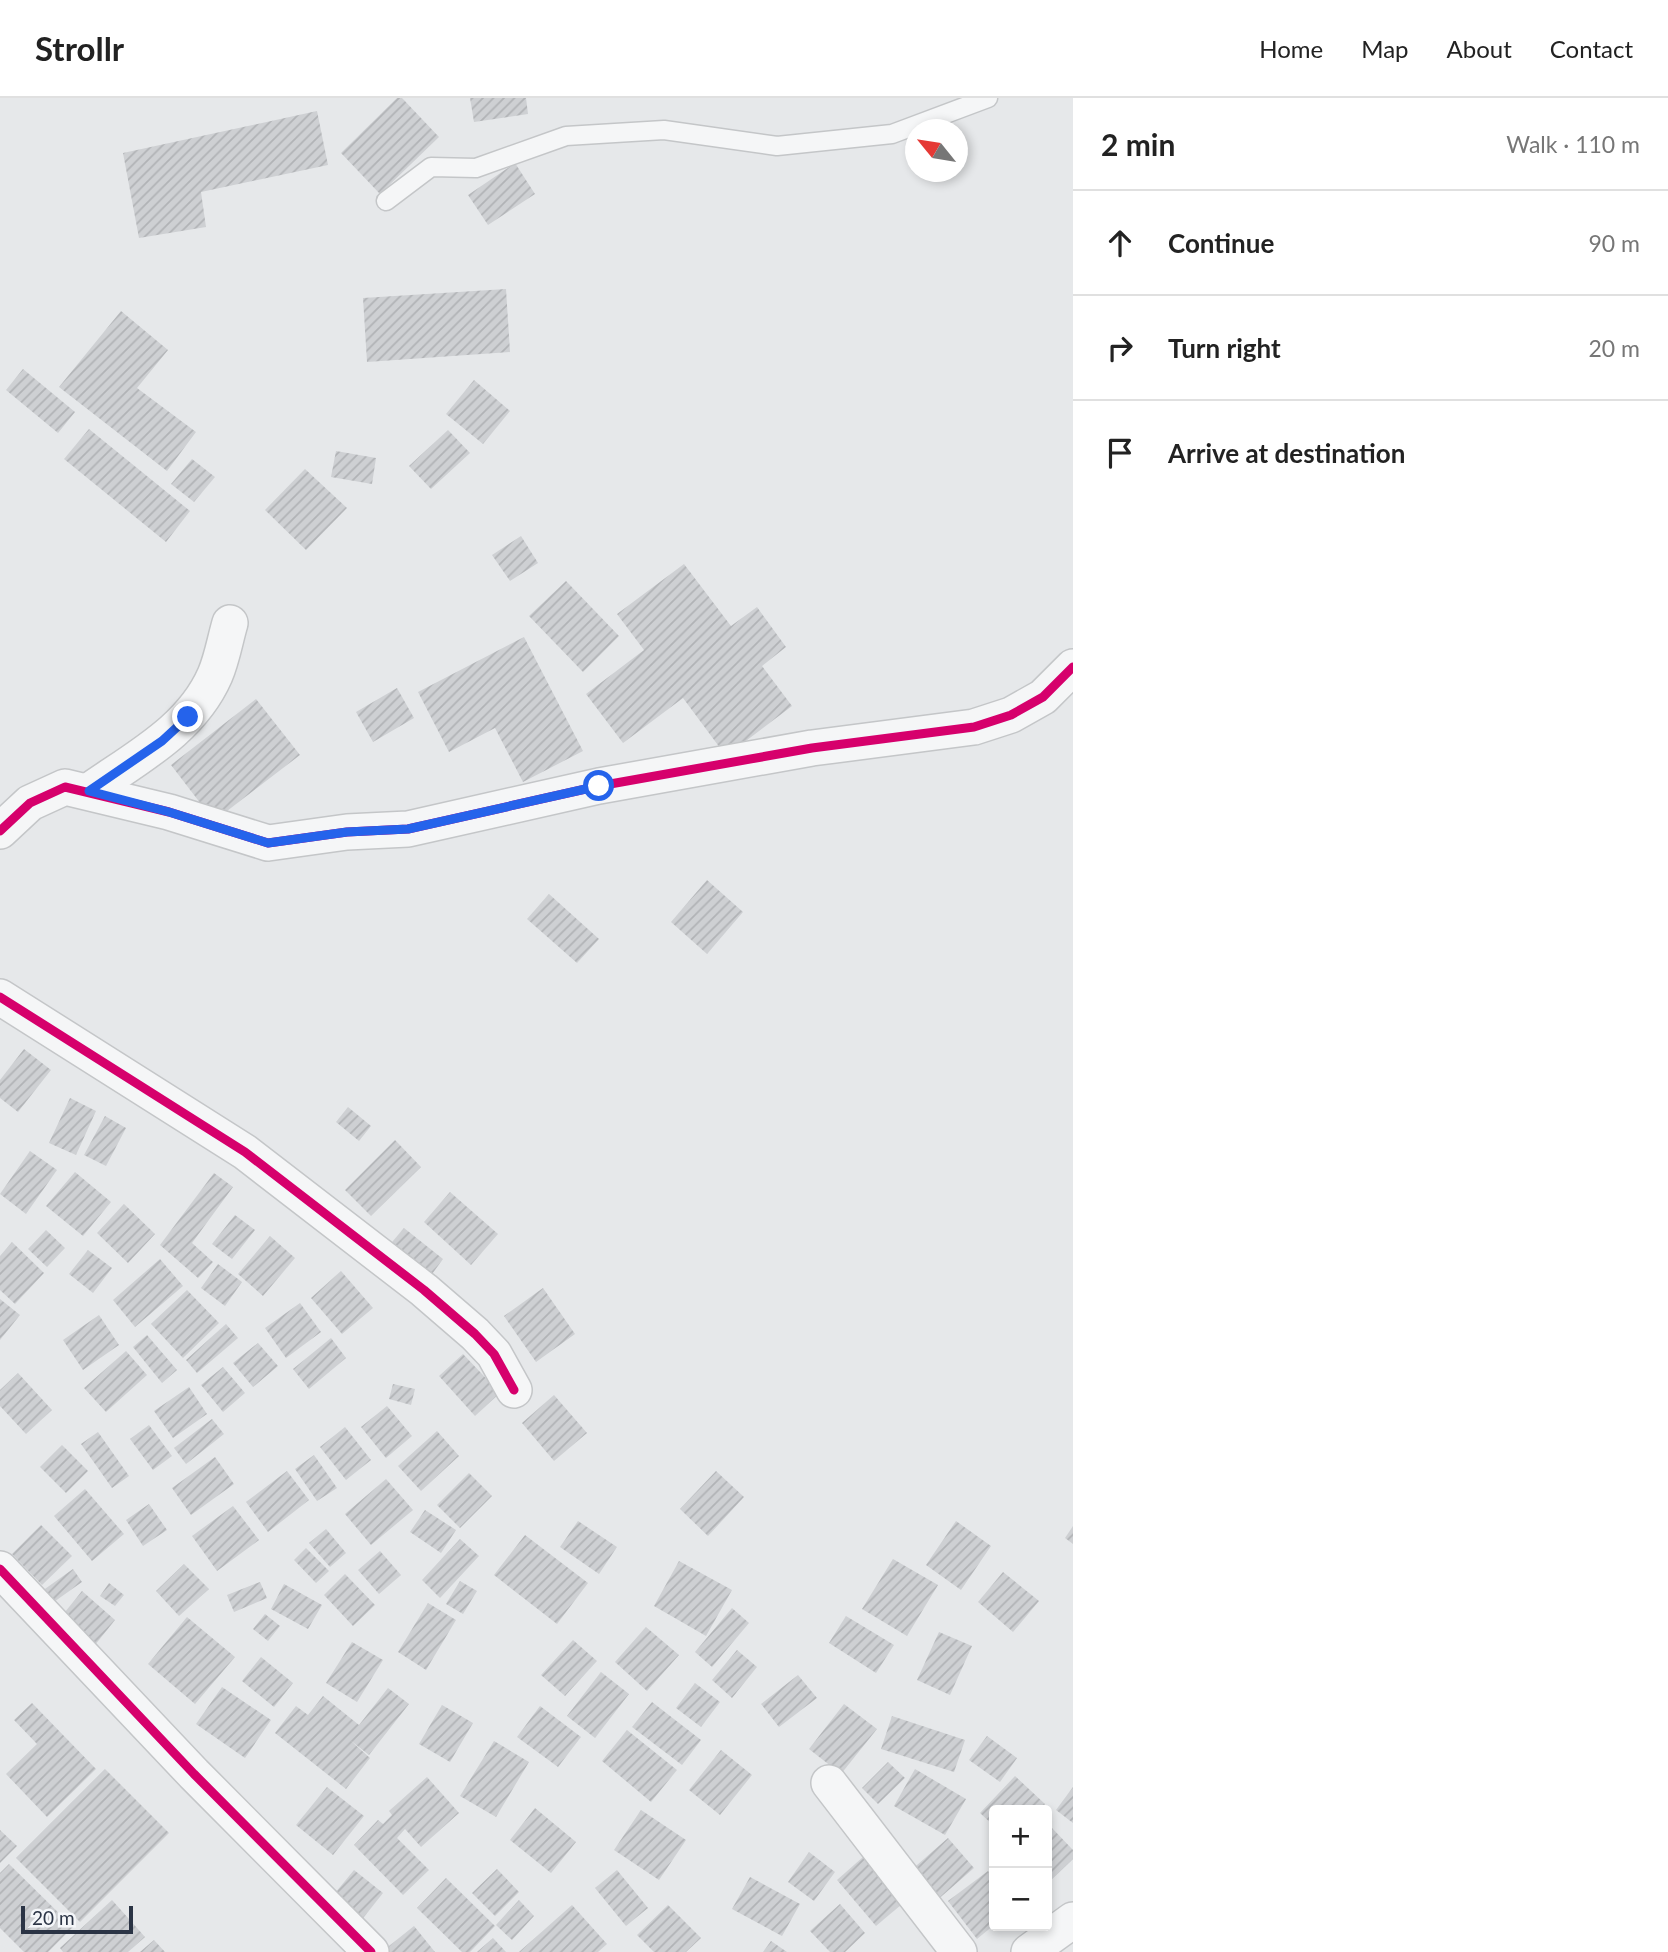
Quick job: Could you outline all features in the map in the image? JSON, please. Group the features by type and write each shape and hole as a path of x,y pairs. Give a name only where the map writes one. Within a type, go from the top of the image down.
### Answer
{"street":[{"path":"89,791 162,741 188,717 203,698 216,673 230,623"},
{"path":"0,831 30,803 65,787 169,812 268,843 347,832 408,829 599,786 811,748 974,727 1011,715 1043,697 1073,667"},
{"path":"0,997 245,1152 424,1290 475,1334 494,1354 514,1390"},
{"path":"0,1569 194,1774 371,1952"},
{"path":"829,1783 942,1946"},
{"path":"1029,1952 1073,1920"}],"lane":[{"path":"386,201 431,167 476,168 566,136 664,131 776,146 892,134 988,98"}],"building":[{"path":"397,98 402,98 439,137 380,194 341,153"},
{"path":"470,98 526,98 528,114 474,122"},
{"path":"317,111 328,165 201,192 206,227 139,238 123,153"},
{"path":"515,163 535,194 488,225 468,195"},
{"path":"506,289 510,352 367,362 363,298"},
{"path":"121,311 168,350 137,388 196,432 167,471 59,387"},
{"path":"23,369 75,412 58,433 6,390"},
{"path":"474,380 510,411 483,444 446,414"},
{"path":"89,429 190,511 166,542 64,459"},
{"path":"448,430 470,453 431,489 409,466"},
{"path":"336,451 376,458 372,484 331,477"},
{"path":"192,459 215,477 194,502 171,484"},
{"path":"305,469 347,508 306,550 265,510"},
{"path":"521,536 538,563 510,581 492,555"},
{"path":"684,564 731,626 757,607 786,647 762,666 792,706 726,756 683,698 623,743 586,694 644,650 617,614"},
{"path":"566,581 619,636 583,672 529,616"},
{"path":"524,637 583,751 523,782 495,728 449,752 418,692"},
{"path":"397,688 414,718 373,742 356,712"},
{"path":"256,699 300,755 214,821 171,765"},
{"path":"707,880 743,912 707,954 671,922"},
{"path":"549,894 599,939 577,963 527,919"},
{"path":"24,1049 51,1070 18,1112 0,1098 0,1080"},
{"path":"70,1098 96,1111 76,1155 49,1143"},
{"path":"348,1107 371,1126 359,1141 336,1122"},
{"path":"105,1116 126,1128 106,1166 84,1155"},
{"path":"395,1140 421,1167 371,1216 345,1190"},
{"path":"30,1151 57,1170 26,1214 0,1194"},
{"path":"75,1172 111,1202 83,1236 46,1206"},
{"path":"214,1173 233,1187 192,1243 213,1262 198,1278 160,1245"},
{"path":"450,1192 498,1234 471,1265 424,1222"},
{"path":"124,1204 155,1234 128,1263 97,1233"},
{"path":"235,1215 255,1230 232,1259 212,1244"},
{"path":"404,1228 443,1259 427,1281 387,1248"},
{"path":"46,1230 65,1248 47,1267 28,1249"},
{"path":"270,1236 295,1258 263,1296 238,1274"},
{"path":"12,1242 44,1273 15,1304 0,1290 0,1256"},
{"path":"88,1250 112,1268 93,1293 69,1274"},
{"path":"160,1259 183,1286 135,1327 113,1300"},
{"path":"218,1264 242,1282 225,1306 201,1288"},
{"path":"341,1271 373,1308 342,1334 311,1298"},
{"path":"543,1288 575,1334 536,1362 504,1316"},
{"path":"187,1290 219,1323 183,1358 151,1324"},
{"path":"0,1299 20,1315 0,1340"},
{"path":"300,1303 321,1332 286,1358 265,1328"},
{"path":"99,1315 119,1345 83,1370 63,1340"},
{"path":"226,1324 238,1338 197,1373 186,1360"},
{"path":"147,1335 177,1370 162,1383 133,1347"},
{"path":"331,1338 346,1358 309,1389 293,1369"},
{"path":"258,1343 278,1366 253,1387 233,1363"},
{"path":"126,1351 147,1375 106,1412 84,1388"},
{"path":"463,1354 500,1393 475,1416 439,1376"},
{"path":"223,1367 245,1393 223,1412 201,1385"},
{"path":"18,1373 52,1410 26,1434 0,1406 0,1390"},
{"path":"393,1384 415,1389 411,1405 389,1399"},
{"path":"189,1387 207,1414 173,1438 154,1411"},
{"path":"554,1395 587,1433 554,1461 522,1423"},
{"path":"387,1406 412,1436 386,1458 361,1427"},
{"path":"212,1419 224,1434 186,1464 174,1448"},
{"path":"149,1425 172,1456 153,1470 130,1439"},
{"path":"345,1427 371,1460 346,1480 320,1447"},
{"path":"437,1431 459,1456 421,1491 398,1466"},
{"path":"98,1432 129,1476 112,1488 81,1444"},
{"path":"62,1445 88,1471 66,1493 40,1467"},
{"path":"314,1455 337,1488 317,1501 295,1469"},
{"path":"215,1457 234,1484 191,1515 172,1488"},
{"path":"287,1471 309,1500 268,1532 246,1502"},
{"path":"716,1471 744,1497 708,1536 680,1509"},
{"path":"469,1473 492,1496 460,1528 437,1505"},
{"path":"386,1479 413,1510 371,1545 345,1514"},
{"path":"85,1489 124,1534 92,1561 54,1516"},
{"path":"149,1504 167,1530 143,1546 126,1520"},
{"path":"233,1506 259,1540 217,1571 192,1536"},
{"path":"425,1510 456,1530 441,1553 410,1532"},
{"path":"578,1521 617,1547 599,1574 560,1547"},
{"path":"956,1521 991,1546 961,1590 926,1565"},
{"path":"41,1525 72,1556 42,1585 12,1554"},
{"path":"1073,1526 1073,1544 1065,1538"},
{"path":"326,1529 346,1553 330,1567 309,1543"},
{"path":"525,1535 588,1583 557,1624 494,1575"},
{"path":"460,1539 479,1556 440,1598 422,1580"},
{"path":"306,1548 329,1571 316,1583 294,1560"},
{"path":"380,1551 401,1575 379,1594 358,1570"},
{"path":"893,1559 938,1585 907,1636 862,1609"},
{"path":"679,1561 732,1590 706,1636 654,1606"},
{"path":"184,1564 209,1589 179,1616 156,1591"},
{"path":"73,1569 82,1582 44,1609 35,1596"},
{"path":"1003,1572 1039,1601 1013,1632 978,1602"},
{"path":"345,1574 375,1605 353,1626 324,1595"},
{"path":"460,1581 477,1591 463,1614 446,1604"},
{"path":"260,1582 267,1598 234,1612 227,1595"},
{"path":"109,1583 124,1595 115,1606 100,1596"},
{"path":"284,1584 322,1605 308,1629 271,1609"},
{"path":"82,1591 115,1620 95,1645 61,1617"},
{"path":"428,1603 456,1620 426,1670 398,1652"},
{"path":"732,1608 749,1623 712,1667 695,1652"},
{"path":"265,1614 280,1626 268,1641 253,1629"},
{"path":"846,1616 894,1645 876,1673 829,1643"},
{"path":"187,1617 235,1657 195,1704 148,1664"},
{"path":"646,1627 679,1655 647,1691 615,1662"},
{"path":"939,1632 972,1646 950,1695 917,1680"},
{"path":"573,1640 597,1661 565,1696 541,1675"},
{"path":"352,1642 383,1660 357,1702 326,1683"},
{"path":"737,1650 757,1667 732,1698 712,1680"},
{"path":"261,1657 293,1683 274,1707 242,1681"},
{"path":"601,1672 629,1694 595,1738 567,1716"},
{"path":"798,1675 817,1698 779,1727 761,1704"},
{"path":"695,1683 720,1702 701,1727 676,1708"},
{"path":"222,1687 271,1720 245,1758 196,1724"},
{"path":"388,1688 409,1704 369,1755 350,1740 370,1758 346,1789 275,1733 296,1706 308,1715 323,1696 359,1725"},
{"path":"652,1702 701,1740 682,1765 632,1727"},
{"path":"32,1703 96,1769 47,1817 6,1774 37,1744 14,1720"},
{"path":"844,1704 877,1729 841,1774 809,1749"},
{"path":"442,1705 473,1723 450,1762 419,1744"},
{"path":"540,1706 581,1737 558,1767 517,1737"},
{"path":"892,1716 965,1740 954,1772 881,1749"},
{"path":"627,1730 677,1770 651,1802 602,1761"},
{"path":"987,1736 1017,1758 1000,1782 969,1760"},
{"path":"494,1741 529,1762 496,1817 460,1796"},
{"path":"721,1750 752,1775 720,1815 689,1790"},
{"path":"888,1762 905,1778 878,1804 862,1788"},
{"path":"105,1769 169,1833 80,1922 16,1858"},
{"path":"915,1769 966,1799 945,1835 894,1806"},
{"path":"1015,1776 1045,1804 989,1805 989,1821 980,1813"},
{"path":"427,1777 459,1813 421,1847 405,1829 397,1838 429,1870 403,1895 354,1845 378,1820 383,1824 392,1815 389,1811"},
{"path":"327,1787 364,1816 333,1855 296,1825"},
{"path":"1073,1787 1073,1823 1056,1810"},
{"path":"535,1808 576,1842 551,1873 510,1840"},
{"path":"641,1810 686,1840 659,1880 614,1850"},
{"path":"1052,1828 1073,1850 1073,1859 1052,1879"},
{"path":"0,1830 17,1846 0,1863"},
{"path":"948,1838 974,1868 935,1902 909,1872"},
{"path":"809,1852 835,1872 814,1901 788,1882"},
{"path":"863,1857 902,1904 876,1926 837,1880"},
{"path":"9,1864 73,1927 48,1952 24,1952 0,1928 0,1873"},
{"path":"497,1869 519,1892 495,1916 472,1893"},
{"path":"354,1870 383,1893 360,1922 331,1898"},
{"path":"617,1870 648,1908 626,1926 595,1888"},
{"path":"989,1872 989,1929 977,1939 948,1901"},
{"path":"750,1877 800,1904 782,1936 732,1909"},
{"path":"446,1878 495,1926 470,1952 462,1952 417,1908"},
{"path":"112,1900 145,1937 128,1952 63,1952 60,1948"},
{"path":"519,1900 534,1916 512,1940 496,1925"},
{"path":"840,1904 865,1933 845,1952 830,1952 810,1931"},
{"path":"572,1905 607,1944 598,1952 519,1952"},
{"path":"668,1905 701,1938 686,1952 654,1952 637,1935"},
{"path":"414,1926 435,1952 385,1952 384,1950"},
{"path":"493,1938 506,1952 477,1952"},
{"path":"154,1940 165,1952 140,1952"},
{"path":"771,1941 787,1952 763,1952"}],"cycle path":[{"path":"0,831 30,803 65,787 169,812 268,843 347,832 408,829 599,786 812,748 974,727 1011,715 1043,697 1073,667"},
{"path":"0,997 245,1152 424,1290 475,1334 494,1354 514,1390"},
{"path":"0,1569 194,1774 371,1952"}],"route":[{"path":"188,717 162,741 89,791 169,812 268,843 347,832 408,829 599,786"}]}
